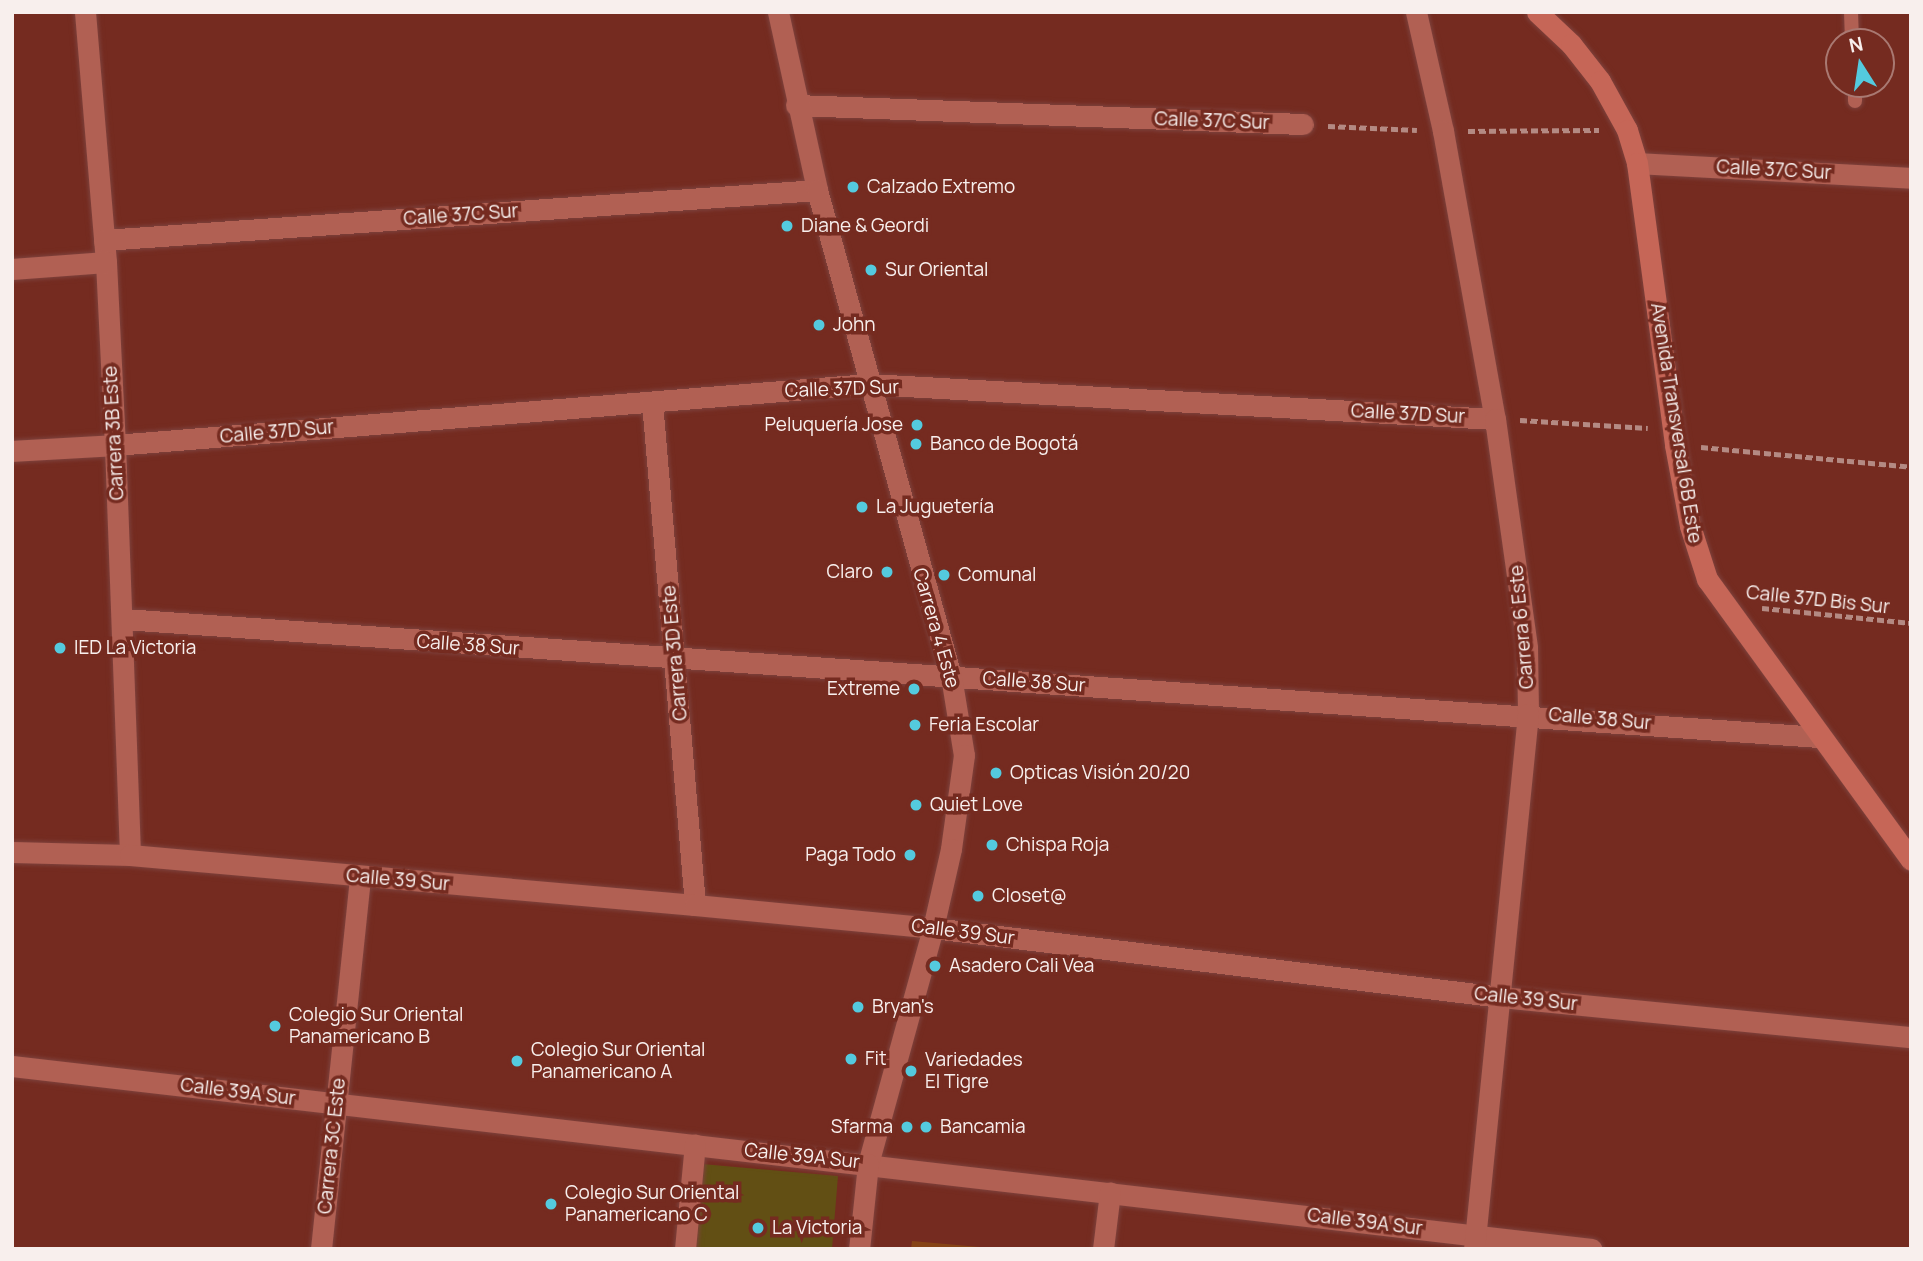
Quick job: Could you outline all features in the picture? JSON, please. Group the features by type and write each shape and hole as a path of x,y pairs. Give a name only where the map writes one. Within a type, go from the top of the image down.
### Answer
{"main road":[{"name":"Avenida Transversal 6B Este","path":"1537,12 1592,72 1627,130 1637,163 1674,437 1697,553 1721,604 1911,860"}],"street":[{"name":"Carrera 3B Este","path":"85,12 106,262 123,619 130,855"},
{"name":"Carrera 4 Este","path":"778,12 796,105 817,190 951,676 962,730 962,781 933,928 868,1164 859,1249"},
{"name":"Carrera 6 Este","path":"1416,12 1443,131 1495,419 1527,648 1528,714 1475,1242"},
{"name":"Calle 37C Sur","path":"796,105 1303,124"},
{"name":"Calle 37C Sur","path":"1637,163 1911,177"},
{"name":"Calle 37C Sur","path":"104,240 817,190"},
{"path":"12,269 106,262"},
{"name":"Calle 37D Sur","path":"12,451 869,384 1495,419"},
{"name":"Carrera 3D Este","path":"652,402 677,660 695,905"},
{"name":"Calle 38 Sur","path":"123,619 677,660 1528,714 1820,737"},
{"name":"Calle 39 Sur","path":"12,852 130,855 933,928 1501,998 1911,1037"},
{"name":"Carrera 3C Este","path":"321,1249 360,877"},
{"name":"Calle 39A Sur","path":"12,1066 1110,1192 1475,1242 1591,1249"},
{"path":"685,1249 695,1144"},
{"path":"1103,1249 1110,1192"}],"lane":[{"path":"1855,98 1855,102"}],"path":[{"path":"1303,124 1443,131 1627,130"},
{"path":"1495,419 1674,437 1911,467"},
{"name":"Calle 37D Bis Sur","path":"1721,604 1911,623"}],"shaded area":[{"path":"702,1164 838,1176 832,1249 694,1249"}],"building":[{"path":"912,1241 980,1247 980,1249 911,1249"}],"place":[{"name":"Calzado Extremo","path":"853,187"},
{"name":"Diane & Geordi","path":"787,226"},
{"name":"Sur Oriental","path":"871,270"},
{"name":"John","path":"819,325"},
{"name":"Peluquería Jose","path":"917,425"},
{"name":"Banco de Bogotá","path":"916,444"},
{"name":"La Juguetería","path":"862,507"},
{"name":"Claro","path":"887,572"},
{"name":"Comunal","path":"944,575"},
{"name":"IED La Victoria","path":"60,648"},
{"name":"Extreme","path":"914,689"},
{"name":"Feria Escolar","path":"915,725"},
{"name":"Opticas Visión 20/20","path":"996,773"},
{"name":"Quiet Love","path":"916,805"},
{"name":"Chispa Roja","path":"992,845"},
{"name":"Paga Todo","path":"910,855"},
{"name":"Closet@","path":"978,896"},
{"name":"Asadero Cali Vea","path":"935,966"},
{"name":"Bryan's","path":"858,1007"},
{"name":"Colegio Sur Oriental Panamericano B","path":"275,1026"},
{"name":"Fit","path":"851,1059"},
{"name":"Colegio Sur Oriental Panamericano A","path":"517,1061"},
{"name":"Variedades El Tigre","path":"911,1071"},
{"name":"Sfarma","path":"907,1127"},
{"name":"Bancamia","path":"926,1127"},
{"name":"Colegio Sur Oriental Panamericano C","path":"551,1204"},
{"name":"La Victoria","path":"758,1228"}]}
